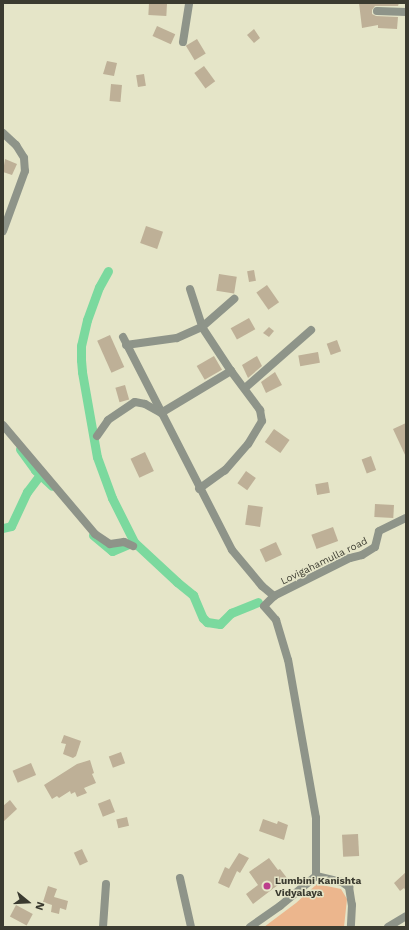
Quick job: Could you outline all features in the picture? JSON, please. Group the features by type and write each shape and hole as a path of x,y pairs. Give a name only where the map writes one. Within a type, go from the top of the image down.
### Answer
{"street":[{"path":"183,42 189,3"},
{"path":"377,11 406,12"},
{"path":"3,133 16,145 24,158 25,170 3,231"},
{"path":"190,289 202,327 231,371 260,410 262,421 248,444 225,470 199,489"},
{"path":"234,299 202,327 177,338 124,341 199,489 232,550 262,586 274,596"},
{"path":"245,388 311,330"},
{"path":"161,413 231,371"},
{"path":"97,436 108,420 135,402 145,404 161,413"},
{"path":"3,425 95,534 110,544 124,542 133,546"},
{"name":"Lovigahamulla road","path":"316,876 316,818 288,660 276,620 264,606 274,596 350,558 362,555 376,547 379,531 406,518"},
{"path":"250,927 280,906 316,876 342,882 349,887 352,905 351,927"},
{"path":"180,878 191,927"},
{"path":"103,927 106,884"},
{"path":"388,927 406,916"}],"shaded area":[{"path":"317,884 341,889 347,899 344,927 264,927 296,903"}],"building":[{"path":"149,3 167,4 166,16 148,15"},
{"path":"359,3 399,3 398,6 375,6 372,10 372,14 376,16 398,17 397,29 378,28 378,25 362,28"},
{"path":"157,26 175,34 171,44 153,36"},
{"path":"254,29 260,38 254,43 247,35"},
{"path":"197,39 206,54 195,60 186,46"},
{"path":"107,61 117,63 114,76 103,74"},
{"path":"204,66 215,81 205,88 194,73"},
{"path":"144,74 146,86 138,87 136,75"},
{"path":"111,84 122,85 120,102 110,101"},
{"path":"5,159 17,164 12,175 3,172"},
{"path":"146,226 163,232 157,249 140,243"},
{"path":"254,270 256,281 249,282 247,271"},
{"path":"219,274 237,277 234,294 216,291"},
{"path":"267,285 279,302 268,310 256,292"},
{"path":"249,318 255,329 237,340 231,328"},
{"path":"269,327 274,331 269,337 263,333"},
{"path":"110,335 124,367 111,373 97,341"},
{"path":"337,340 341,351 331,355 327,344"},
{"path":"318,352 320,363 300,366 298,355"},
{"path":"214,356 222,370 205,380 197,366"},
{"path":"257,356 262,366 248,378 242,365"},
{"path":"275,372 282,385 266,393 261,382"},
{"path":"125,385 129,399 120,402 115,388"},
{"path":"406,423 406,457 393,429"},
{"path":"274,429 290,440 280,453 265,442"},
{"path":"145,452 154,471 139,478 130,459"},
{"path":"371,456 376,470 367,474 362,459"},
{"path":"246,471 256,478 247,490 237,483"},
{"path":"328,482 330,493 317,495 315,484"},
{"path":"375,504 394,505 393,518 374,517"},
{"path":"248,505 263,507 260,527 245,525"},
{"path":"333,527 338,541 317,549 311,535"},
{"path":"276,542 282,555 266,562 260,550"},
{"path":"64,735 81,741 76,756 73,758 63,754 66,744 61,743"},
{"path":"121,752 125,763 113,768 109,756"},
{"path":"90,760 94,773 92,774 96,783 84,788 87,793 77,797 75,792 71,794 70,791 59,798 57,796 52,799 44,785 77,764"},
{"path":"31,763 36,775 18,783 13,771"},
{"path":"110,799 115,812 103,817 98,804"},
{"path":"10,800 17,809 3,822 3,806"},
{"path":"127,817 129,826 118,828 116,819"},
{"path":"263,819 277,824 278,821 288,825 284,840 259,831"},
{"path":"358,834 359,856 343,857 342,835"},
{"path":"82,849 88,862 80,865 74,853"},
{"path":"239,853 249,858 240,873 237,871 229,888 218,883 225,867 229,869"},
{"path":"269,858 278,870 280,869 287,878 253,904 246,894 258,885 249,872"},
{"path":"406,872 406,891 404,888 400,891 394,883"},
{"path":"48,886 57,889 54,897 68,901 66,910 60,908 59,914 51,912 52,905 43,902"},
{"path":"16,905 33,914 27,925 10,916"}],"waterway":[{"path":"108,271 99,287 87,320 81,346 81,360 97,457 112,498 134,542 193,595 203,618 207,622 220,624 231,613 258,602"},
{"path":"20,449 35,470 52,486"},
{"path":"3,528 11,526 27,492 40,475"},
{"path":"93,535 112,551 133,542"}],"place":[{"name":"Lumbini Kanishta Vidyalaya","path":"267,886"}]}
